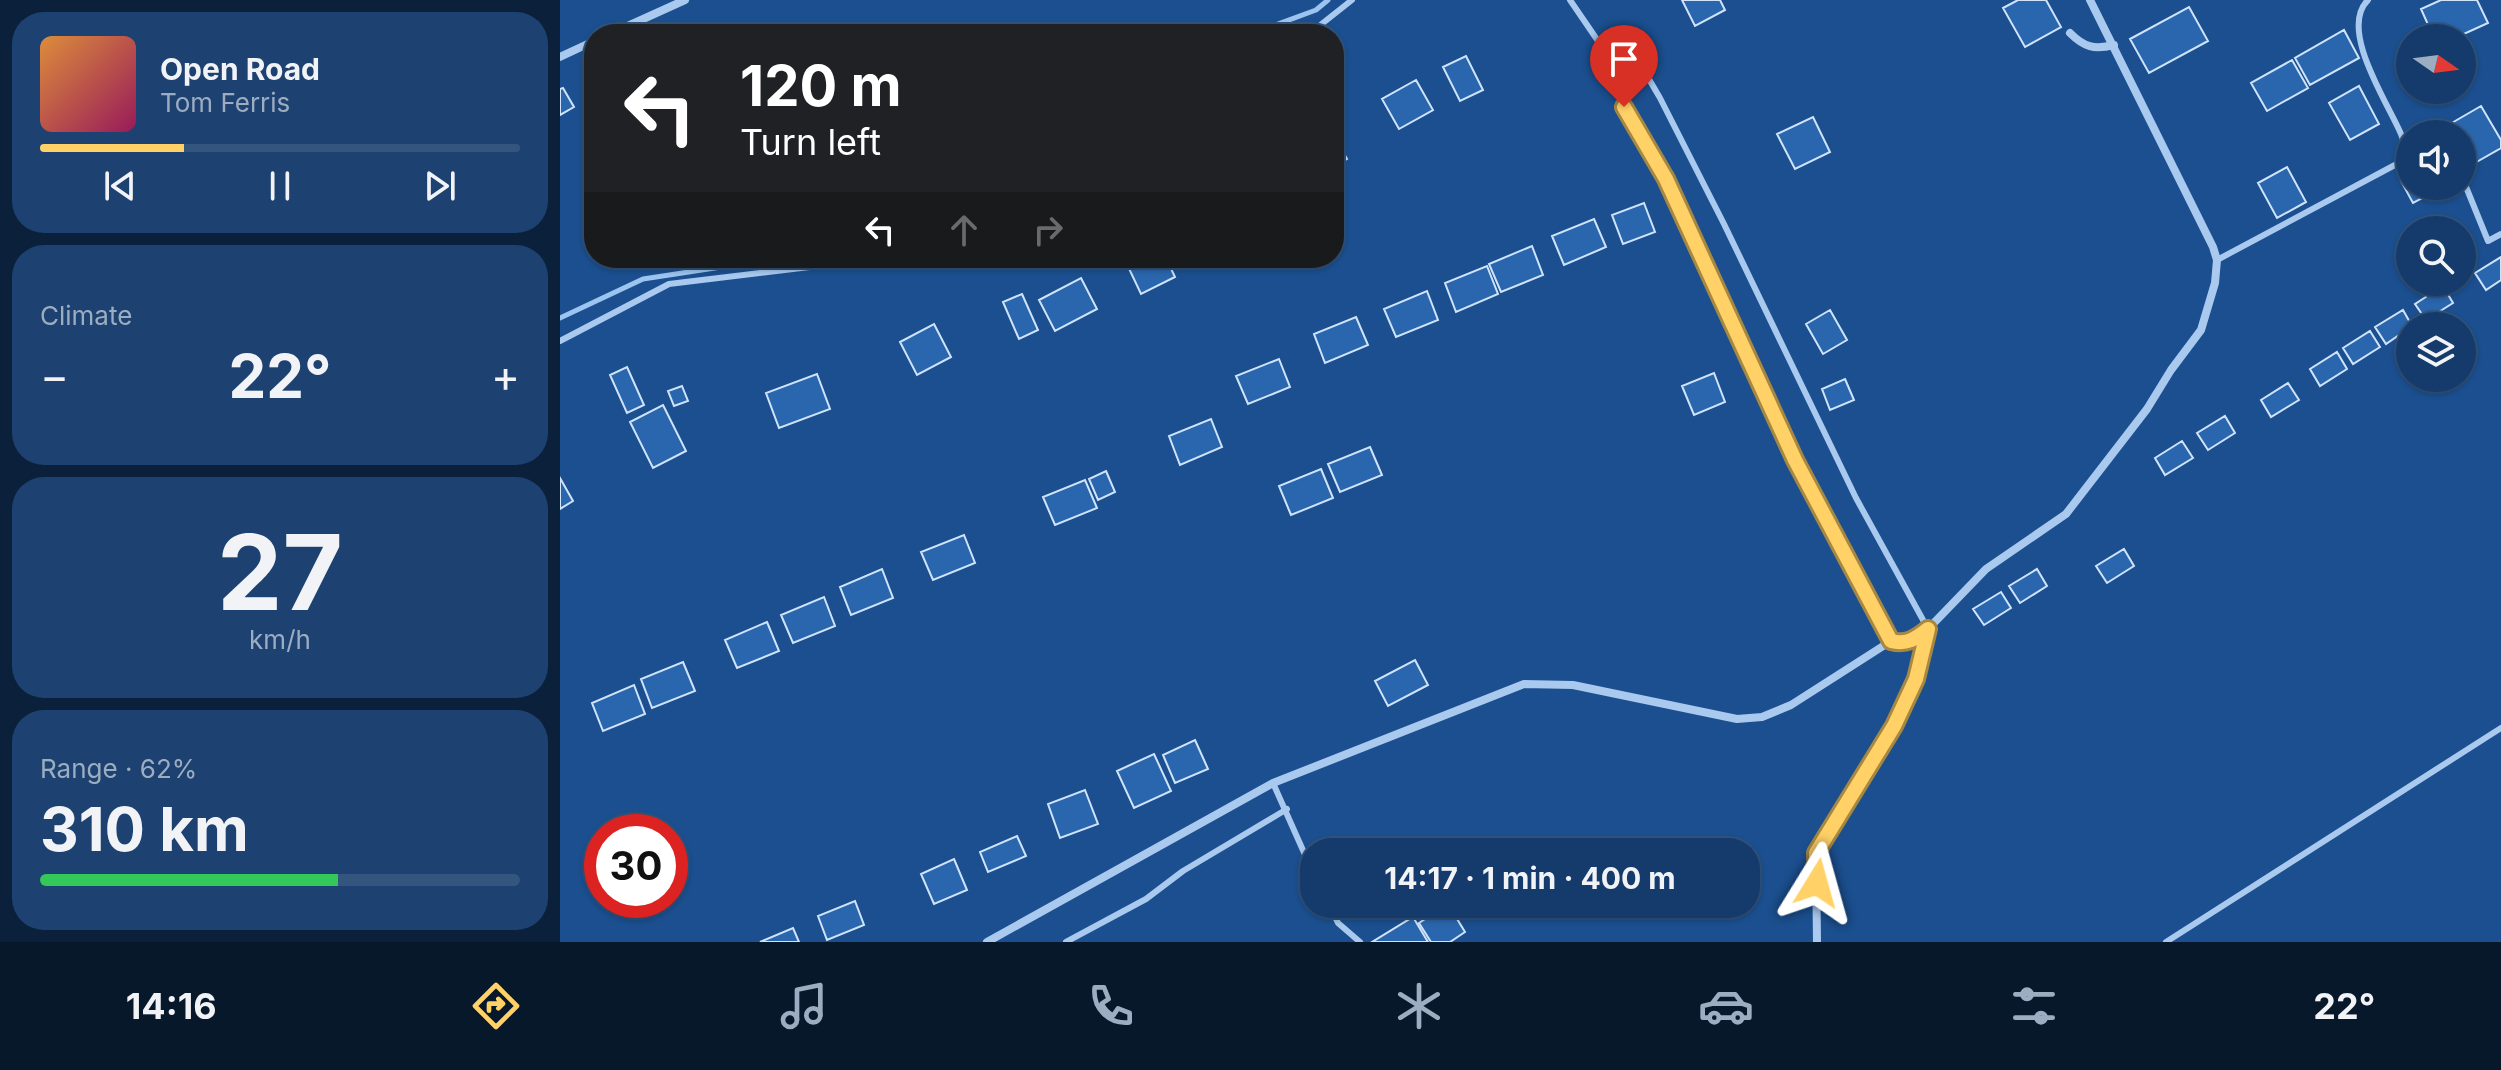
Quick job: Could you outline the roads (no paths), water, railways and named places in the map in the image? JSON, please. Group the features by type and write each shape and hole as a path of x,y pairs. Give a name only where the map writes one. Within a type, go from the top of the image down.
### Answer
{"street":[{"path":"632,24 685,0"},
{"path":"1817,942 1816,853 1894,726 1916,679 1928,629 1986,569 2066,514 2147,409 2201,330 2215,283 2217,260 2213,247 2090,0"},
{"path":"2070,33 2082,44 2094,48 2114,45"},
{"path":"560,57 584,46"},
{"path":"987,942 1273,783 1524,684 1573,685 1737,719 1762,717 1791,705 1891,641"}],"lane":[{"path":"1322,24 1352,0"},
{"path":"1570,0 1598,41 1624,107 1666,179 1795,460 1891,641 1898,643 1916,639 1928,629 1856,498 1724,224 1636,57 1630,33"},
{"path":"2368,0 2363,5 2358,24 2361,45 2396,125"},
{"path":"2217,260 2396,165"},
{"path":"2471,200 2488,241 2501,234"},
{"path":"560,341 669,284 802,268"},
{"path":"2166,942 2501,728"},
{"path":"1273,783 1300,841"},
{"path":"1066,942 1146,899 1183,871 1287,809"},
{"path":"1336,918 1360,942"}],"waterway":[{"path":"1278,24 1316,10 1328,0"},
{"path":"560,318 643,279 715,268"}]}
